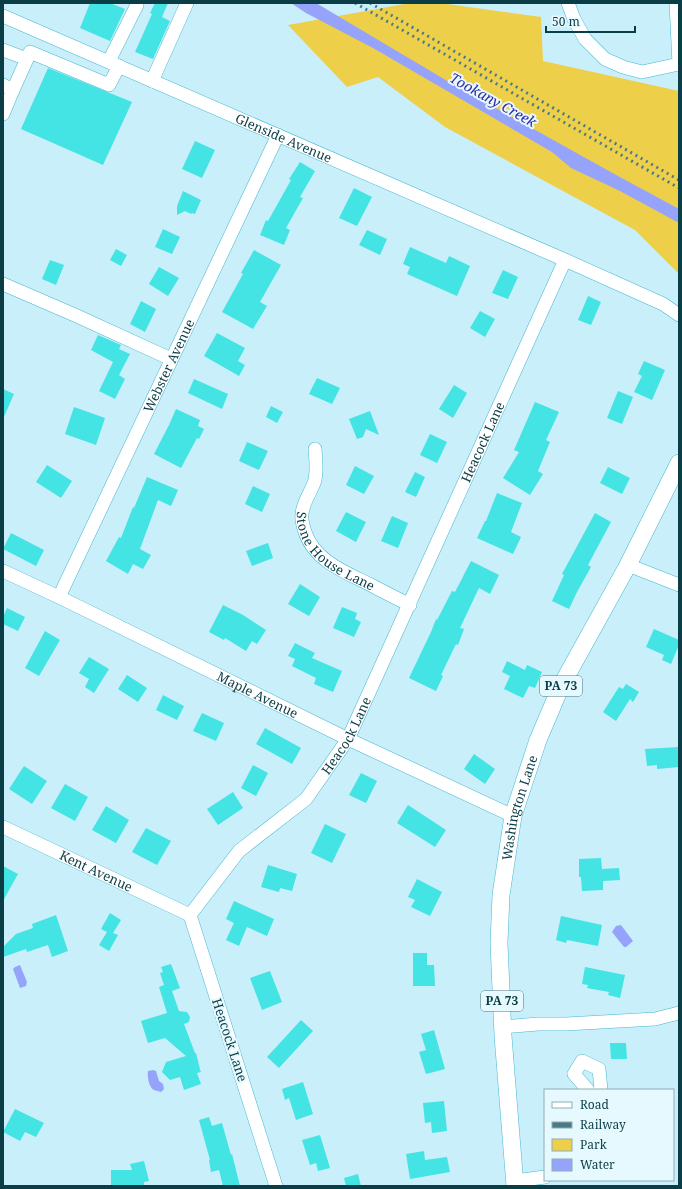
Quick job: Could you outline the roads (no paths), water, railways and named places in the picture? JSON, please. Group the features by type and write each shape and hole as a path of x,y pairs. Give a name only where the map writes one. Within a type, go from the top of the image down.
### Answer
{"main road":[{"name":"Washington Lane","path":"515,1184 503,1027 499,943 501,895 513,816 538,740 561,686 628,564 679,464"}],"street":[{"path":"152,81 187,3"},
{"path":"568,3 574,19 585,38 605,59 623,67 642,72 679,64 676,3"},
{"path":"3,50 28,55 109,85 114,64 137,5"},
{"name":"Glenside Avenue","path":"3,16 565,260 663,304 679,315"},
{"path":"3,114 8,88 28,55 39,32"},
{"name":"Webster Avenue","path":"59,597 278,135"},
{"name":"Heacock Lane","path":"276,1186 190,914 239,851 306,799 348,739 565,260"},
{"path":"3,284 171,359"},
{"name":"Stone House Lane","path":"315,449 315,479 302,514 306,535 312,545 320,555 338,569 410,605"},
{"path":"628,564 679,585"},
{"name":"Maple Avenue","path":"3,571 348,739 513,816"},
{"name":"Kent Avenue","path":"3,826 190,914"},
{"path":"503,1027 655,1019 679,1013"},
{"path":"587,1089 574,1074 582,1061 599,1069 601,1089"},
{"path":"515,1184 544,1177"}],"water":[{"path":"291,3 316,3 449,82 679,209 679,223 620,191 571,168 552,152 373,48 306,13"},
{"path":"621,925 633,941 626,947 624,947 612,932 616,926"},
{"path":"20,965 27,982 26,986 20,988 13,969"},
{"path":"148,1071 156,1071 159,1081 163,1084 164,1089 161,1092 152,1089 148,1079"}],"railway":[{"path":"355,3 679,188"},
{"path":"370,3 679,180"}],"water label":[{"name":"Tookany Creek","path":"493,100"}]}
